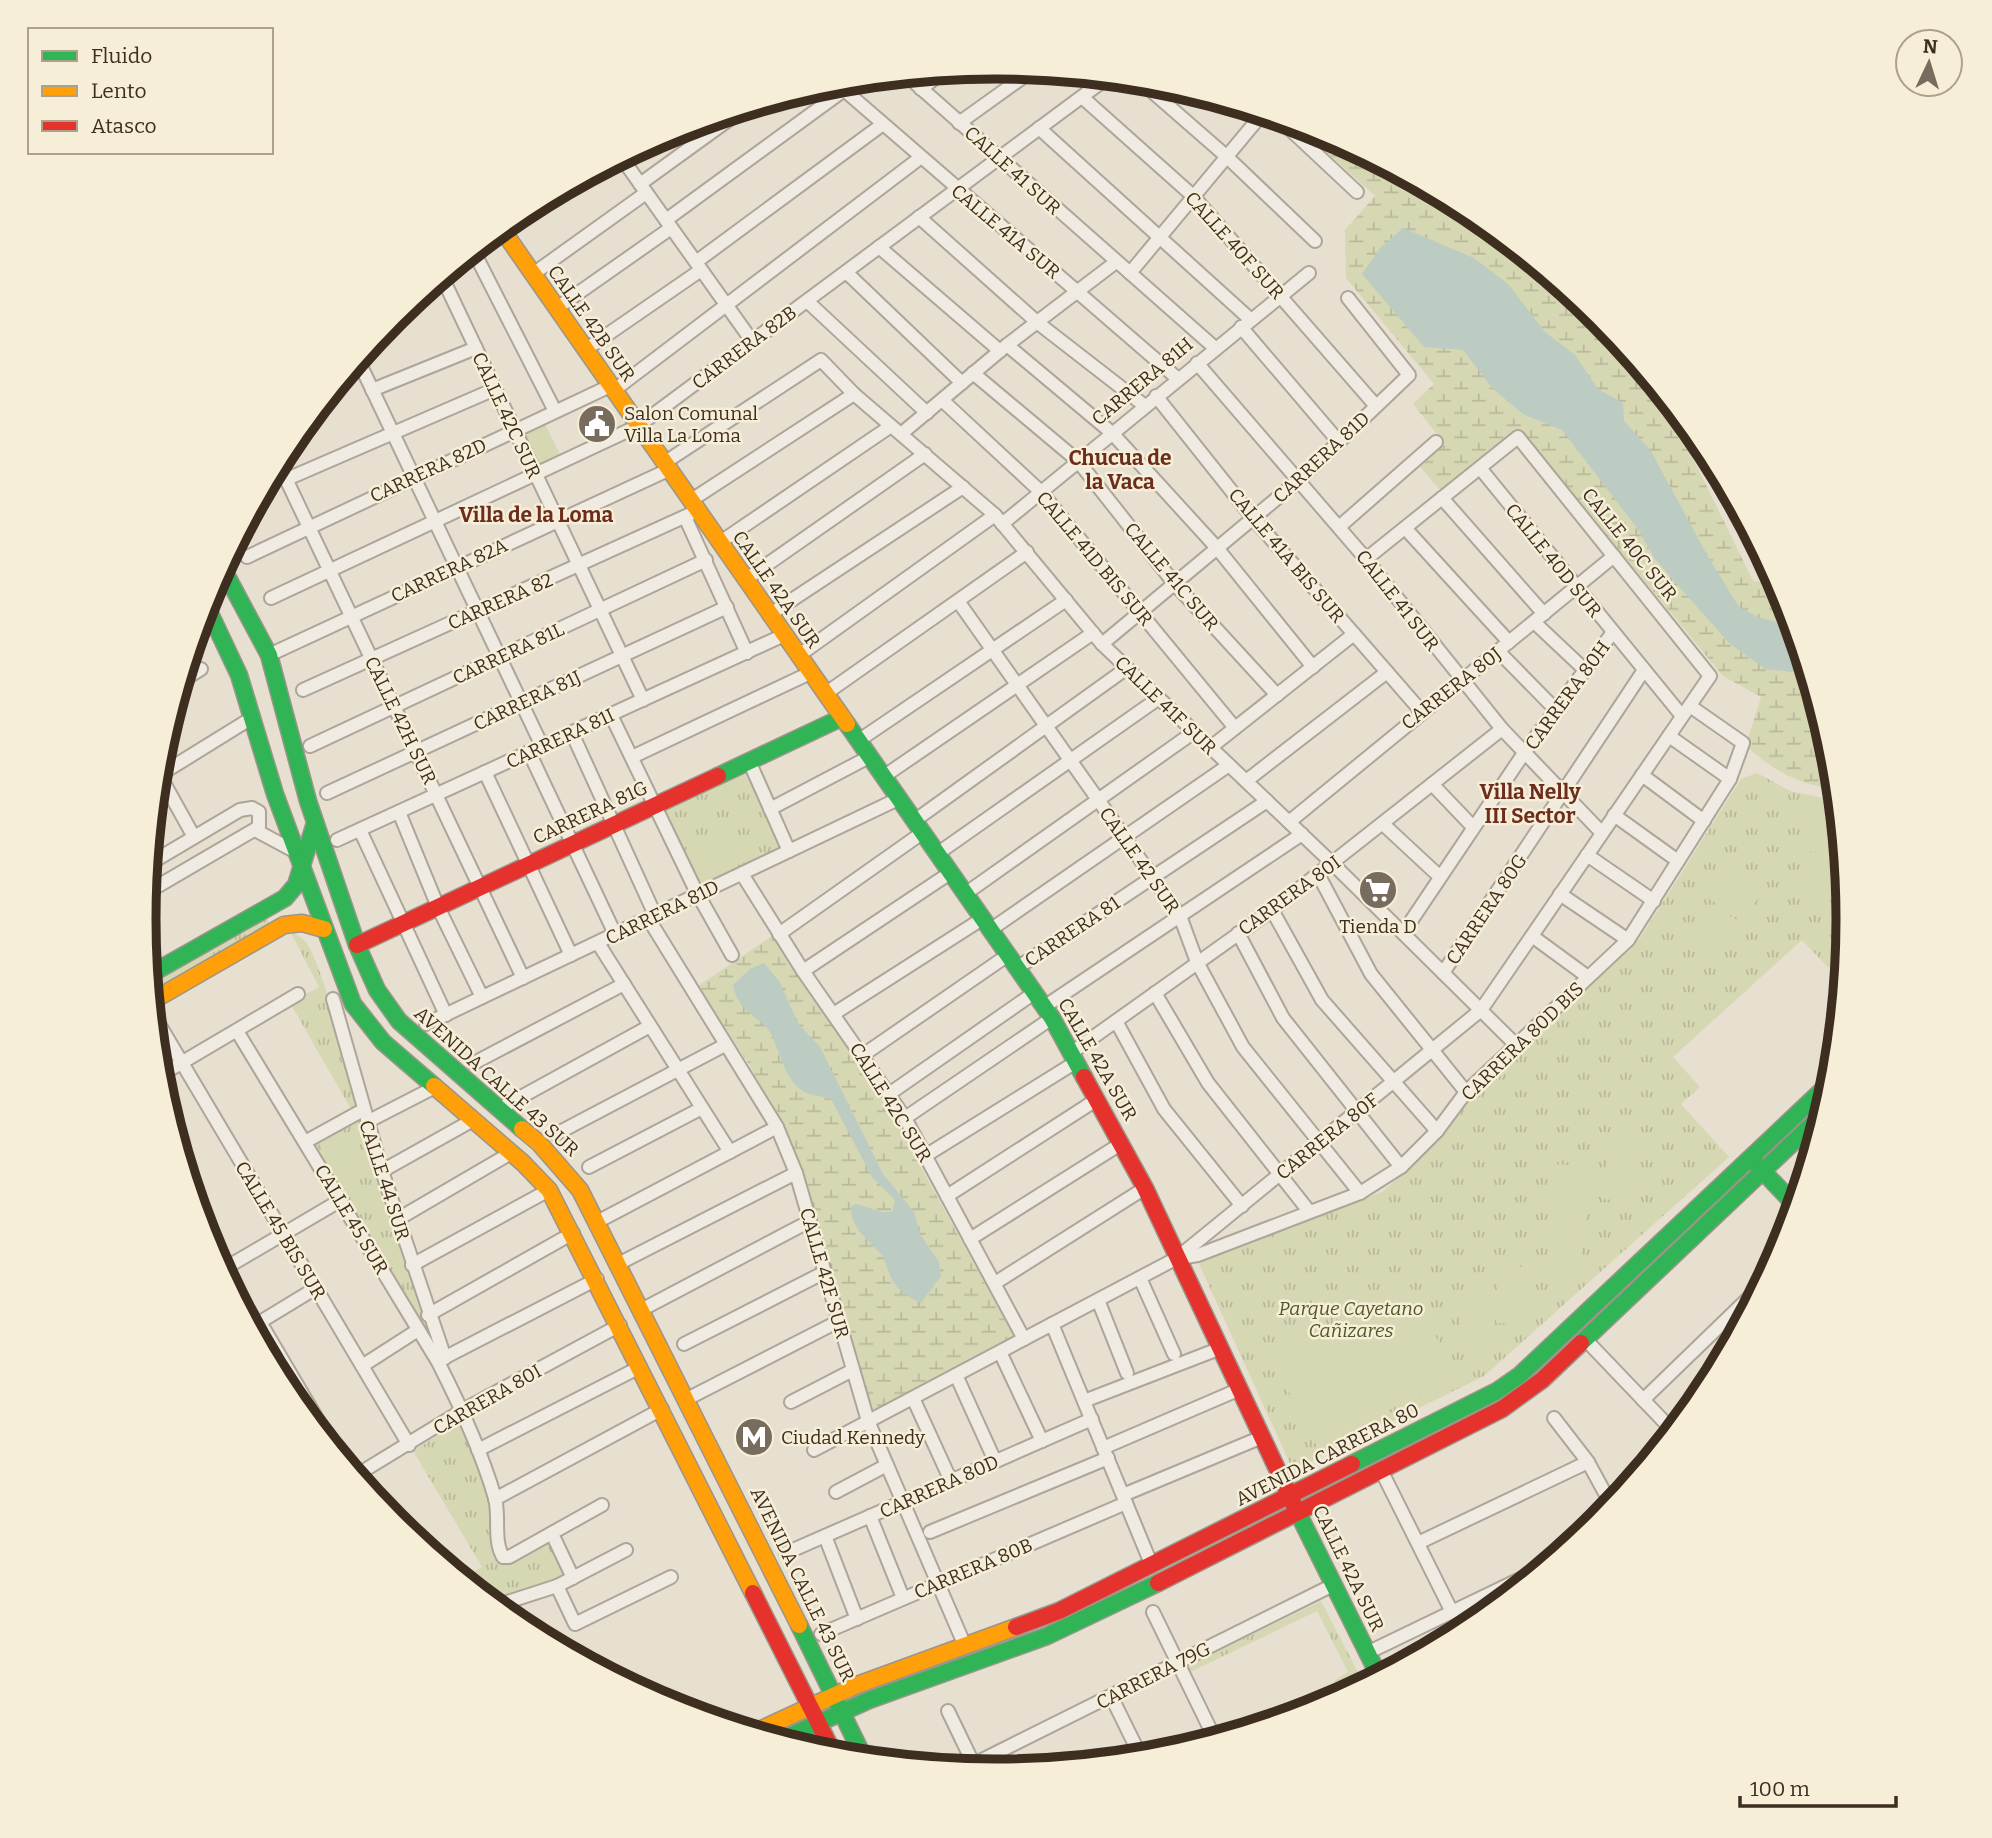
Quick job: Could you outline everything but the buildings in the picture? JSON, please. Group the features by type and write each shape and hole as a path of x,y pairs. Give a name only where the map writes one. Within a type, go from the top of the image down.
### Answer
{"main road":[{"name":"CALLE 42B SUR","path":"507,236 666,466 690,510"},
{"name":"CALLE 42A SUR","path":"690,510 719,543 1048,1013 1145,1188 1297,1513 1375,1669"},
{"name":"AVENIDA CALLE 43 SUR","path":"228,578 269,655 316,823 357,945 377,990 399,1021 456,1074 501,1108 571,1176 687,1399 859,1747"},
{"path":"212,618 239,675 250,719 349,997 363,1018 394,1053 511,1153 549,1190 597,1279 828,1742"},
{"name":"CARRERA 81G","path":"357,945 841,718"},
{"path":"158,970 285,898 296,885 316,823"},
{"path":"309,888 309,876 318,870 337,887"},
{"path":"160,996 284,925 302,923 324,929"},
{"name":"AVENIDA CARRERA 80","path":"766,1727 834,1695 1059,1611 1290,1496 1509,1382 1596,1305 1817,1095"},
{"name":"AVENIDA CARRERA 80","path":"795,1735 888,1693 1047,1636 1502,1409 1542,1380 1810,1126"},
{"path":"1750,1158 1789,1198"}],"street":[{"path":"959,122 1019,80"},
{"path":"921,89 930,82"},
{"name":"CALLE 41 SUR","path":"915,83 1215,348"},
{"name":"CARRERA 82B","path":"271,598 638,426 1096,85"},
{"name":"CALLE 41A SUR","path":"847,93 1177,378"},
{"path":"1155,94 1226,156 1315,242"},
{"path":"557,308 669,224 826,96"},
{"name":"CALLE 40F SUR","path":"1082,97 1193,197 1376,406"},
{"path":"1130,273 1257,120"},
{"path":"533,274 727,123"},
{"path":"585,350 883,124"},
{"path":"1039,128 1159,235 1246,324 1339,442"},
{"path":"1295,134 1357,192"},
{"name":"CARRERA 82D","path":"247,557 555,411 612,388 920,158"},
{"path":"626,164 752,341"},
{"path":"919,217 1038,323 1145,406"},
{"path":"879,247 1112,433 1217,548 1313,667"},
{"path":"477,258 555,411"},
{"path":"719,543 927,412 1004,348 1116,262"},
{"path":"846,272 962,383"},
{"name":"CARRERA 81H","path":"798,656 1041,492 1177,378 1310,273"},
{"name":"CALLE 42C SUR","path":"445,284 642,700"},
{"name":"CARRERA 81D","path":"1102,644 1299,480 1409,375 1348,298"},
{"path":"807,301 927,412"},
{"path":"372,390 476,348"},
{"name":"CALLE 41F SUR","path":"821,360 854,394 999,520 1102,644 1333,863 1516,1045"},
{"name":"CARRERA 82A","path":"269,655 666,466 821,360"},
{"name":"CALLE 41 SUR","path":"1197,363 1366,559 1502,729 1602,833"},
{"path":"361,368 542,747"},
{"name":"CALLE 41C SUR","path":"974,373 1078,461 1174,583 1276,695"},
{"path":"286,479 495,389"},
{"name":"CARRERA 82","path":"303,690 578,565 690,510 854,394"},
{"name":"CALLE 41A BIS SUR","path":"1156,396 1253,518 1421,711"},
{"name":"CALLE 41D BIS SUR","path":"942,400 1041,492 1235,728"},
{"name":"CALLE 40C SUR","path":"1480,468 1518,437 1710,676"},
{"path":"1339,527 1436,442"},
{"path":"745,580 925,454"},
{"path":"1366,559 1480,468"},
{"name":"CALLE 40D SUR","path":"1480,468 1644,670 1686,711 1744,743"},
{"name":"CALLE 42H SUR","path":"284,474 523,978"},
{"path":"769,615 964,487"},
{"path":"1442,498 1539,618 1585,670"},
{"name":"CALLE 42B SUR","path":"690,510 706,560 747,653"},
{"path":"1405,528 1509,642"},
{"path":"825,694 1027,552"},
{"name":"CARRERA 80J","path":"1289,822 1421,711 1614,556"},
{"name":"CARRERA 81L","path":"310,746 706,560"},
{"path":"858,741 1066,600"},
{"name":"CALLE 42 SUR","path":"958,601 1180,916 1197,962 1243,1047 1360,1193"},
{"name":"CARRERA 81J","path":"327,793 727,607"},
{"name":"CARRERA 80H","path":"1403,933 1524,753 1613,632"},
{"path":"883,776 1093,633"},
{"path":"1211,747 1354,634"},
{"name":"CARRERA 81I","path":"337,840 784,635"},
{"path":"1498,651 1556,710"},
{"path":"779,934 1046,726 1127,668"},
{"path":"192,674 201,669"},
{"name":"CARRERA 80G","path":"1443,973 1644,670"},
{"path":"1245,780 1387,672"},
{"path":"632,757 810,673"},
{"name":"CARRERA 80F","path":"814,1450 1177,1258 1481,1010 1710,676"},
{"path":"937,853 1159,698"},
{"path":"611,715 698,895 732,955"},
{"path":"170,768 250,719"},
{"name":"CARRERA 80I","path":"925,1156 1074,1058 1116,1021 1272,910 1502,729"},
{"path":"965,894 1194,732"},
{"name":"CALLE 42F SUR","path":"572,733 652,917 725,1045 778,1127 796,1173 868,1421 965,1646"},
{"path":"1669,736 1730,779"},
{"name":"CARRERA 80D BIS","path":"1177,1258 1198,1255 1308,1210 1360,1193 1401,1167 1437,1131 1466,1092 1628,940 1730,779 1744,743"},
{"path":"529,752 615,934"},
{"path":"770,809 869,757"},
{"path":"749,761 789,851"},
{"path":"835,1013 986,924 1125,837 1229,765"},
{"path":"485,772 570,955"},
{"path":"1642,775 1704,821"},
{"path":"1432,784 1473,827"},
{"path":"166,788 194,837"},
{"name":"CARRERA 81D","path":"426,1024 898,799"},
{"name":"CARRERA 81","path":"863,1055 1012,961 1153,877 1267,801"},
{"path":"157,887 255,830 261,823 259,812 246,808 159,858"},
{"path":"399,812 438,907 482,997"},
{"path":"1614,815 1678,861"},
{"path":"1383,824 1439,876"},
{"path":"255,830 296,852"},
{"path":"360,830 446,1014"},
{"path":"905,1118 1180,916 1302,834"},
{"path":"1587,855 1654,901"},
{"path":"803,971 950,873"},
{"name":"CALLE 42C SUR","path":"742,874 803,971 835,1013 905,1118 1024,1339"},
{"path":"1318,874 1371,974 1466,1092"},
{"path":"1560,894 1628,940"},
{"path":"1272,910 1322,1000 1392,1083 1437,1131"},
{"path":"1238,933 1283,1018 1401,1167"},
{"path":"1532,936 1588,977"},
{"path":"598,943 730,1152"},
{"path":"474,1063 624,984"},
{"path":"889,1094 1034,993"},
{"path":"1155,993 1208,1083 1308,1210"},
{"path":"170,1070 298,994"},
{"name":"CALLE 44 SUR","path":"333,999 365,1116 441,1360"},
{"path":"1116,1021 1164,1109 1242,1206"},
{"path":"501,1108 650,1026"},
{"name":"CALLE 45 SUR","path":"237,1031 418,1330 441,1360 463,1410 495,1499 498,1545 503,1557 509,1557 603,1505"},
{"name":"CALLE 45 BIS SUR","path":"163,1032 410,1445"},
{"path":"556,1134 725,1045"},
{"path":"305,1142 435,1087"},
{"path":"947,1196 1096,1100"},
{"path":"589,1167 702,1108"},
{"path":"382,1171 473,1120"},
{"path":"597,1222 778,1127"},
{"path":"970,1239 1122,1143"},
{"path":"398,1219 511,1153"},
{"path":"618,1264 796,1173"},
{"path":"995,1283 1145,1188"},
{"path":"412,1265 549,1190"},
{"path":"231,1265 341,1200"},
{"path":"641,1310 810,1221"},
{"path":"428,1315 573,1233"},
{"path":"684,1344 825,1272"},
{"path":"1140,1278 1174,1354"},
{"path":"441,1360 597,1279"},
{"path":"259,1322 316,1289"},
{"path":"1098,1300 1127,1373"},
{"path":"1643,1400 1744,1303"},
{"path":"687,1399 839,1321"},
{"path":"1052,1324 1152,1566"},
{"name":"CARRERA 80I","path":"363,1472 463,1410 620,1325"},
{"path":"362,1366 418,1330"},
{"path":"1585,1339 1667,1425"},
{"path":"1084,1401 1221,1348"},
{"path":"1000,1352 1042,1441"},
{"path":"478,1450 640,1367"},
{"path":"791,1402 853,1370"},
{"path":"956,1375 995,1461"},
{"path":"930,1532 1240,1389"},
{"path":"913,1398 951,1480"},
{"path":"495,1499 662,1409"},
{"path":"1554,1418 1588,1462 1606,1496"},
{"name":"CARRERA 80D","path":"786,1553 1091,1419"},
{"name":"CARRERA 80B","path":"821,1634 1262,1437"},
{"path":"1418,1544 1588,1462"},
{"path":"836,1492 887,1465"},
{"path":"1381,1470 1452,1612"},
{"path":"870,1516 903,1598"},
{"path":"825,1536 857,1619"},
{"path":"555,1540 573,1578"},
{"path":"509,1603 556,1586 626,1550"},
{"path":"556,1586 575,1624 671,1577"},
{"path":"1367,1653 1511,1583"},
{"name":"CARRERA 79G","path":"991,1759 1333,1585"},
{"path":"1153,1612 1211,1731"},
{"path":"1111,1696 1136,1747"},
{"path":"948,1711 971,1758"}],"green space":[{"path":"1315,142 1368,165 1416,191 1508,252 1590,325 1663,407 1679,429 1753,581 1766,583 1772,597 1808,702 1825,788 1777,770 1746,745 1761,697 1723,676 1520,430 1443,493 1420,467 1445,444 1413,404 1434,384 1346,278 1345,230 1375,196"},
{"path":"545,424 561,456 538,467 522,435"},
{"path":"748,771 784,849 698,887 663,809"},
{"name":"Parque Cayetano Cañizares","path":"1757,773 1790,791 1827,799 1836,919 1834,974 1802,940 1673,1057 1700,1087 1681,1104 1729,1157 1484,1376 1293,1470 1199,1264 1211,1254 1382,1192 1404,1173 1482,1082 1640,938 1741,779"},
{"path":"1807,807 1829,809 1830,853 1803,851"},
{"path":"731,835 743,862 701,880 690,854"},
{"path":"1729,861 1767,881 1746,920 1709,899"},
{"path":"1806,861 1829,864 1825,904 1802,901"},
{"path":"1715,908 1741,922 1719,960 1694,946"},
{"path":"265,915 271,925 159,990 158,978"},
{"path":"291,933 308,945 323,981 445,1358 309,1140 355,1116 290,1003 319,987"},
{"path":"772,936 894,1118 1014,1337 871,1412 802,1166 750,1066 698,986"},
{"path":"343,1131 366,1173 343,1186 319,1144"},
{"path":"1608,1141 1639,1144 1635,1202 1603,1199"},
{"path":"1555,1164 1591,1167 1586,1222 1550,1219"},
{"path":"1550,1223 1584,1225 1580,1278 1546,1275"},
{"path":"1499,1266 1533,1267 1531,1324 1497,1323"},
{"path":"1409,1284 1456,1376 1317,1446 1270,1355"},
{"path":"1462,1289 1496,1290 1494,1346 1460,1345"},
{"path":"462,1420 490,1499 495,1559 507,1564 555,1540 571,1572 554,1584 506,1602 484,1586 469,1574 482,1567 413,1451"},
{"path":"1321,1601 1360,1676 1337,1687 1334,1681 1348,1672 1317,1611 1188,1673 1185,1667"}],"shaded area":[{"path":"1403,228 1474,258 1508,284 1545,332 1575,355 1598,389 1623,403 1624,421 1651,451 1707,555 1739,607 1758,617 1782,624 1799,672 1765,669 1729,643 1655,559 1637,528 1562,430 1523,414 1493,389 1463,350 1424,347 1362,274 1381,247"},
{"path":"764,963 779,981 798,1023 820,1047 883,1174 914,1212 920,1234 939,1262 941,1276 921,1303 897,1286 883,1257 861,1234 852,1214 851,1206 857,1204 882,1212 892,1212 895,1200 872,1177 831,1099 806,1093 795,1084 768,1029 745,1009 736,995 733,985 750,969"}],"traffic: fast":[{"path":"228,578 269,655 308,801 357,945 377,990 399,1021 522,1129"},
{"path":"212,618 239,675 275,794 353,1004 383,1042 434,1086"},
{"path":"718,776 841,718"},
{"path":"847,724 1052,1018 1084,1077"},
{"path":"158,970 285,898 296,885 315,823"},
{"path":"1352,1464 1497,1391 1520,1375 1817,1095"},
{"path":"1581,1343 1810,1126"},
{"path":"1755,1163 1788,1198"},
{"path":"1294,1505 1375,1669"},
{"path":"794,1734 869,1700 1047,1636 1158,1583"},
{"path":"799,1625 859,1747"}],"traffic: slow":[{"path":"507,236 847,724"},
{"path":"160,996 284,925 302,923 324,929"},
{"path":"434,1086 523,1163 549,1190 753,1593"},
{"path":"522,1129 539,1143 580,1190 799,1625"},
{"path":"766,1727 857,1685 1016,1627"}],"traffic: jam":[{"path":"357,945 718,776"},
{"path":"1084,1077 1145,1188 1294,1505"},
{"path":"1158,1583 1502,1409 1542,1380 1581,1343"},
{"path":"1016,1627 1059,1611 1352,1464"},
{"path":"753,1593 828,1742"}],"place":[{"name":"Salon Comunal Villa La Loma","path":"597,424"},
{"name":"Tienda D","path":"1378,890"},
{"name":"Ciudad Kennedy","path":"754,1437"}],"district":[{"name":"Chucua de la Vaca","path":"1120,470"},
{"name":"Villa de la Loma","path":"536,515"},
{"name":"Villa Nelly III Sector","path":"1530,804"}]}
